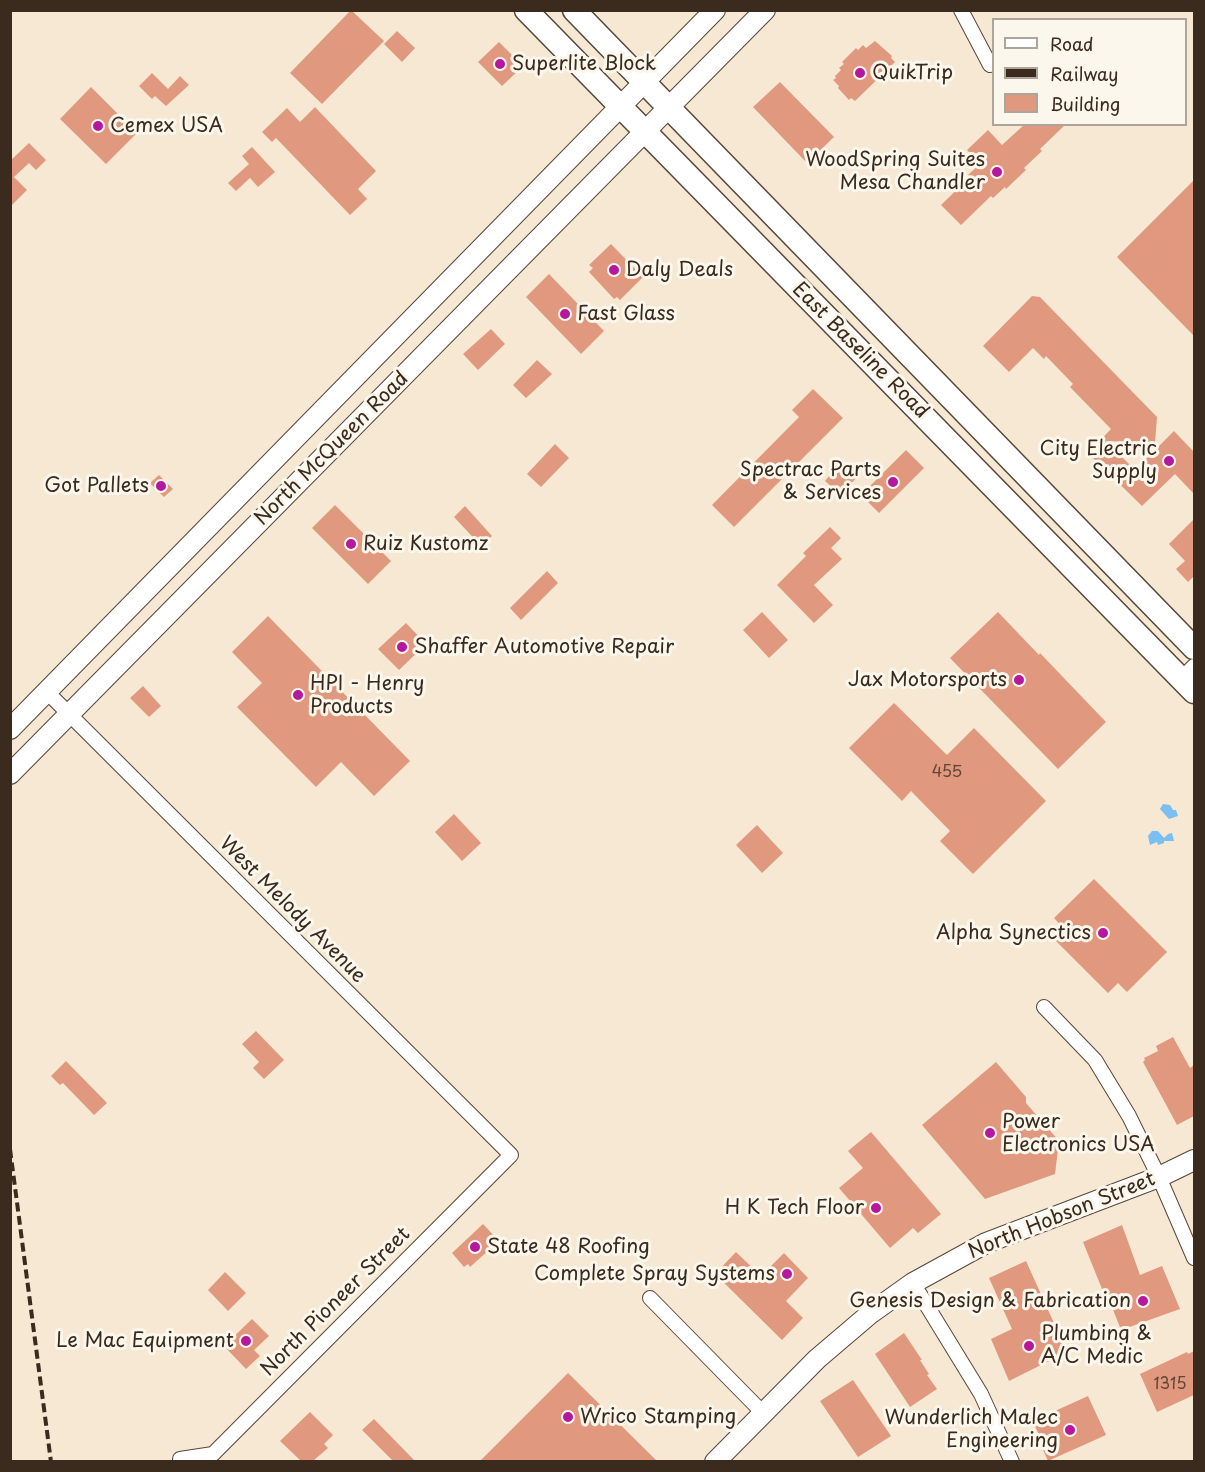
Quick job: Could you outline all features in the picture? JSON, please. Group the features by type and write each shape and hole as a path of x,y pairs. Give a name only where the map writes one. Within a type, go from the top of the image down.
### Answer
{"main road":[{"name":"East Baseline Road","path":"526,10 632,95 670,108 1194,648"},
{"name":"East Baseline Road","path":"574,10 632,95 649,129 915,405 1190,679"},
{"name":"North McQueen Road","path":"10,729 377,357 714,10"},
{"name":"North McQueen Road","path":"10,774 765,10"},
{"path":"377,357 400,380"},
{"path":"915,405 937,385"},
{"name":"North Hobson Street","path":"715,1461 817,1359 871,1313 913,1283 986,1243 1159,1177 1194,1160"}],"street":[{"path":"961,10 990,65"},
{"name":"West Melody Avenue","path":"47,692 511,1155"},
{"path":"1044,1007 1095,1060 1129,1116 1159,1177 1194,1258"},
{"name":"North Pioneer Street","path":"180,1459 213,1454 511,1155"},
{"path":"913,1283 981,1394 1012,1461"},
{"path":"650,1298 763,1413"}],"water":[{"path":"1163,804 1170,805 1173,810 1176,810 1178,816 1169,819 1160,809"},
{"path":"1152,831 1158,831 1164,838 1172,833 1174,841 1164,841 1158,845 1157,842 1150,845 1148,836"}],"building":[{"path":"351,10 384,41 322,104 290,73"},
{"path":"397,31 415,48 402,62 384,44"},
{"name":"QuikTrip","path":"875,41 892,56 895,62 855,101 851,98 849,100 833,80 841,70 839,68 844,64 842,62 856,48 858,50 863,45 866,48"},
{"name":"Superlite Block","path":"499,42 523,66 502,86 478,62"},
{"path":"152,73 168,89 180,76 189,85 166,106 155,96 152,99 139,86"},
{"path":"780,82 834,137 807,163 753,107"},
{"name":"Cemex USA","path":"91,87 137,133 106,164 60,119"},
{"path":"315,107 376,171 358,189 367,199 350,215 276,138 272,142 262,132 287,108 300,122"},
{"name":"WoodSpring Suites Mesa Chandler","path":"1023,126 1064,126 1040,149 1042,151 1024,168 1026,170 1006,189 1005,187 993,198 991,196 961,225 941,205 980,164 967,150 988,130 1002,145"},
{"path":"29,143 46,160 36,170 29,163 14,177 27,190 10,207 10,161"},
{"path":"252,147 275,172 258,187 250,178 236,191 228,183 249,164 242,156"},
{"path":"1194,180 1194,336 1117,257"},
{"name":"Daly Deals","path":"611,244 643,277 620,300 617,297 614,299 589,272 593,268 589,265"},
{"name":"Fast Glass","path":"549,274 604,331 581,354 526,297"},
{"path":"1032,296 1040,297 1157,417 1155,443 1106,441 1135,470 1174,431 1194,452 1194,494 1175,474 1142,506 1088,453 1111,429 1070,387 1073,384 1046,356 1044,359 1033,348 1009,372 983,346"},
{"path":"491,329 505,344 478,370 463,354"},
{"path":"537,360 552,374 526,398 513,385"},
{"path":"813,389 843,418 734,527 712,505 799,417 792,410"},
{"path":"555,444 569,458 541,487 527,474"},
{"name":"Spectrac Parts & Services","path":"906,450 924,468 879,513 861,495"},
{"path":"839,464 856,478 841,495 825,481"},
{"name":"Got Pallets","path":"159,475 173,489 164,497 150,483"},
{"name":"Ruiz Kustomz","path":"335,505 391,561 368,584 312,528"},
{"path":"465,506 492,536 481,546 454,517"},
{"path":"1194,519 1194,576 1188,582 1176,569 1185,561 1169,544"},
{"path":"830,527 841,538 831,548 842,559 814,585 833,605 814,623 777,585 806,556 803,553"},
{"path":"547,571 558,583 521,620 510,608"},
{"path":"762,612 788,640 769,658 743,630"},
{"name":"Jax Motorsports","path":"998,612 1106,722 1058,769 950,658"},
{"name":"HPI - Henry Products","path":"268,616 410,761 374,796 341,762 316,787 237,707 262,683 232,652"},
{"name":"Shaffer Automotive Repair","path":"406,623 426,644 399,670 378,649"},
{"path":"143,686 161,706 149,717 130,698"},
{"path":"894,703 947,755 974,728 1046,801 973,874 940,841 950,831 911,791 902,801 849,748"},
{"path":"454,814 481,843 462,861 435,832"},
{"path":"757,825 783,853 762,873 736,845"},
{"name":"Alpha Synectics","path":"1094,879 1167,952 1127,992 1118,983 1108,993 1053,938 1063,928 1054,918"},
{"path":"256,1031 284,1060 264,1079 253,1068 259,1062 242,1044"},
{"path":"1173,1037 1190,1068 1194,1065 1194,1116 1177,1125 1143,1062 1144,1058 1158,1051 1156,1046"},
{"path":"66,1061 107,1103 94,1115 63,1083 60,1085 51,1076"},
{"name":"Power Electronics USA","path":"996,1062 1026,1097 1026,1103 1059,1141 1055,1174 985,1199 922,1125"},
{"path":"871,1132 941,1214 918,1233 913,1228 890,1248 839,1188 863,1168 848,1151"},
{"name":"State 48 Roofing","path":"483,1224 499,1241 470,1267 468,1264 464,1267 452,1253"},
{"path":"1122,1225 1140,1275 1162,1266 1180,1309 1121,1330 1083,1242"},
{"path":"736,1252 761,1276 784,1253 808,1278 786,1301 803,1318 782,1340 715,1274"},
{"path":"1026,1261 1067,1352 1009,1381 991,1339 1012,1329 989,1278"},
{"path":"225,1272 246,1293 228,1311 208,1290"},
{"name":"Le Mac Equipment","path":"252,1319 269,1336 254,1350 260,1356 246,1369 224,1346"},
{"path":"904,1333 922,1360 920,1360 929,1374 927,1375 937,1389 910,1407 875,1354"},
{"path":"1194,1351 1194,1395 1157,1412 1140,1374 1187,1352 1188,1354"},
{"name":"Wrico Stamping","path":"568,1373 657,1461 480,1461"},
{"path":"853,1380 891,1436 858,1457 820,1401"},
{"name":"Wunderlich Malec Engineering","path":"1088,1396 1106,1435 1048,1461 1034,1424 1045,1419 1044,1416"},
{"path":"310,1412 333,1435 324,1444 328,1448 313,1461 301,1461 280,1441"},
{"path":"374,1419 415,1461 393,1461 362,1430"}],"railway":[{"path":"10,1149 51,1462"}],"place":[{"name":"Superlite Block","path":"500,64"},
{"name":"QuikTrip","path":"860,73"},
{"name":"Cemex USA","path":"98,126"},
{"name":"WoodSpring Suites Mesa Chandler","path":"997,172"},
{"name":"Daly Deals","path":"614,270"},
{"name":"Fast Glass","path":"565,314"},
{"name":"City Electric Supply","path":"1169,461"},
{"name":"Spectrac Parts & Services","path":"893,482"},
{"name":"Got Pallets","path":"161,486"},
{"name":"Ruiz Kustomz","path":"351,544"},
{"name":"Shaffer Automotive Repair","path":"402,647"},
{"name":"Jax Motorsports","path":"1019,680"},
{"name":"HPI - Henry Products","path":"298,695"},
{"name":"Alpha Synectics","path":"1103,933"},
{"name":"Power Electronics USA","path":"990,1133"},
{"name":"H K Tech Floor","path":"876,1208"},
{"name":"State 48 Roofing","path":"475,1247"},
{"name":"Complete Spray Systems","path":"787,1274"},
{"name":"Genesis Design & Fabrication","path":"1143,1301"},
{"name":"Le Mac Equipment","path":"246,1341"},
{"name":"Plumbing & A/C Medic","path":"1029,1346"},
{"name":"Wrico Stamping","path":"568,1417"},
{"name":"Wunderlich Malec Engineering","path":"1070,1430"}]}
